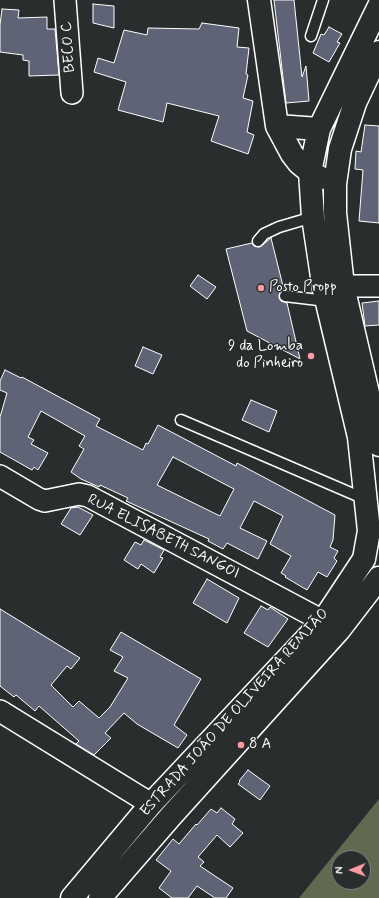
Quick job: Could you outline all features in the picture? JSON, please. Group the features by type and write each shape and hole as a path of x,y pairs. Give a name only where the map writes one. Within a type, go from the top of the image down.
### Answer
{"main road":[{"path":"259,0 277,126 292,154 299,163 310,172 335,184"},
{"name":"ESTRADA JOÃO DE OLIVEIRA REMIÃO","path":"72,898 151,804 323,621 364,559 370,531 359,437 327,302 313,217 310,172 320,129 379,6"},
{"path":"379,52 355,103 340,149 335,184 335,213 343,286 379,445"},
{"path":"277,126 320,129"},
{"name":"ESTRADA JOÃO DE OLIVEIRA REMIÃO","path":"100,898 171,816 339,630 379,578"}],"street":[{"name":"BECO C","path":"65,0 72,93"},
{"path":"343,286 379,286"},
{"name":"RUA ELISABETH SANGOI","path":"0,476 39,500 45,501 79,494 88,496 323,621"},
{"path":"0,711 151,804"}],"lane":[{"path":"311,36 323,0"},
{"path":"258,241 264,234 279,227 313,217"},
{"path":"285,296 327,302"},
{"path":"181,420 367,500"}],"green space":[{"path":"379,799 379,898 299,898 331,858 331,890 371,890 371,850 338,850"}],"building":[{"path":"274,0 294,0 302,77 306,66 309,101 286,103"},
{"path":"93,4 114,6 114,28 93,23"},
{"path":"2,9 19,10 18,18 47,17 47,29 55,29 59,75 29,76 29,61 23,60 23,55 0,52 0,25"},
{"path":"202,23 239,28 237,47 249,48 246,74 248,75 243,98 253,101 247,132 254,135 248,154 211,141 219,116 167,103 163,122 118,110 126,82 94,72 98,58 114,63 124,30 147,35 148,28 199,29"},
{"path":"329,27 342,34 337,42 340,43 329,62 313,53 321,34 324,35"},
{"path":"365,125 379,126 379,223 359,221 363,170 355,169 356,151 361,152"},
{"path":"271,238 284,290 280,292 279,298 281,301 287,303 300,359 247,331 226,249 252,243 254,246 260,247"},
{"path":"198,275 216,287 207,299 190,286"},
{"path":"379,301 379,325 365,326 362,303"},
{"path":"143,347 162,355 153,374 135,366"},
{"path":"5,370 21,378 22,377 100,419 96,426 143,450 146,443 148,444 158,425 236,466 237,463 335,515 333,540 330,547 338,551 334,558 337,561 327,577 318,572 307,590 281,573 291,556 270,544 283,516 254,501 240,528 267,541 258,559 227,543 223,549 208,541 209,539 126,501 128,498 100,485 99,487 81,479 71,472 84,449 79,446 85,436 41,411 28,437 34,440 31,444 48,453 38,470 34,467 32,470 0,452 0,417 7,393 0,390 0,381","holes":["173,457 234,489 220,516 157,485"]},
{"path":"251,400 277,411 269,432 242,420"},
{"path":"78,507 93,515 80,535 61,524 71,508"},
{"path":"144,540 164,550 160,557 163,558 154,573 141,564 138,569 124,560 135,542 141,545"},
{"path":"207,579 239,598 227,623 193,603"},
{"path":"261,606 268,610 270,607 288,619 268,647 244,633"},
{"path":"0,609 80,658 71,669 67,666 51,685 73,707 79,701 99,718 110,707 128,678 114,671 123,657 110,650 121,632 201,679 174,725 187,735 178,748 137,724 124,713 105,733 111,738 94,755 76,744 79,741 39,706 35,711 16,695 14,697 0,686"},
{"path":"248,770 270,786 260,800 238,784"},
{"path":"221,808 235,819 232,824 243,833 230,847 217,835 198,857 204,862 200,866 233,888 226,898 215,898 197,886 188,898 172,898 159,888 171,871 156,860 173,839 179,844 211,809 217,813"}],"place":[{"name":"Posto Propp","path":"261,288"},
{"name":"9 da Lomba do Pinheiro","path":"311,356"},
{"name":"8 A","path":"241,745"}]}
